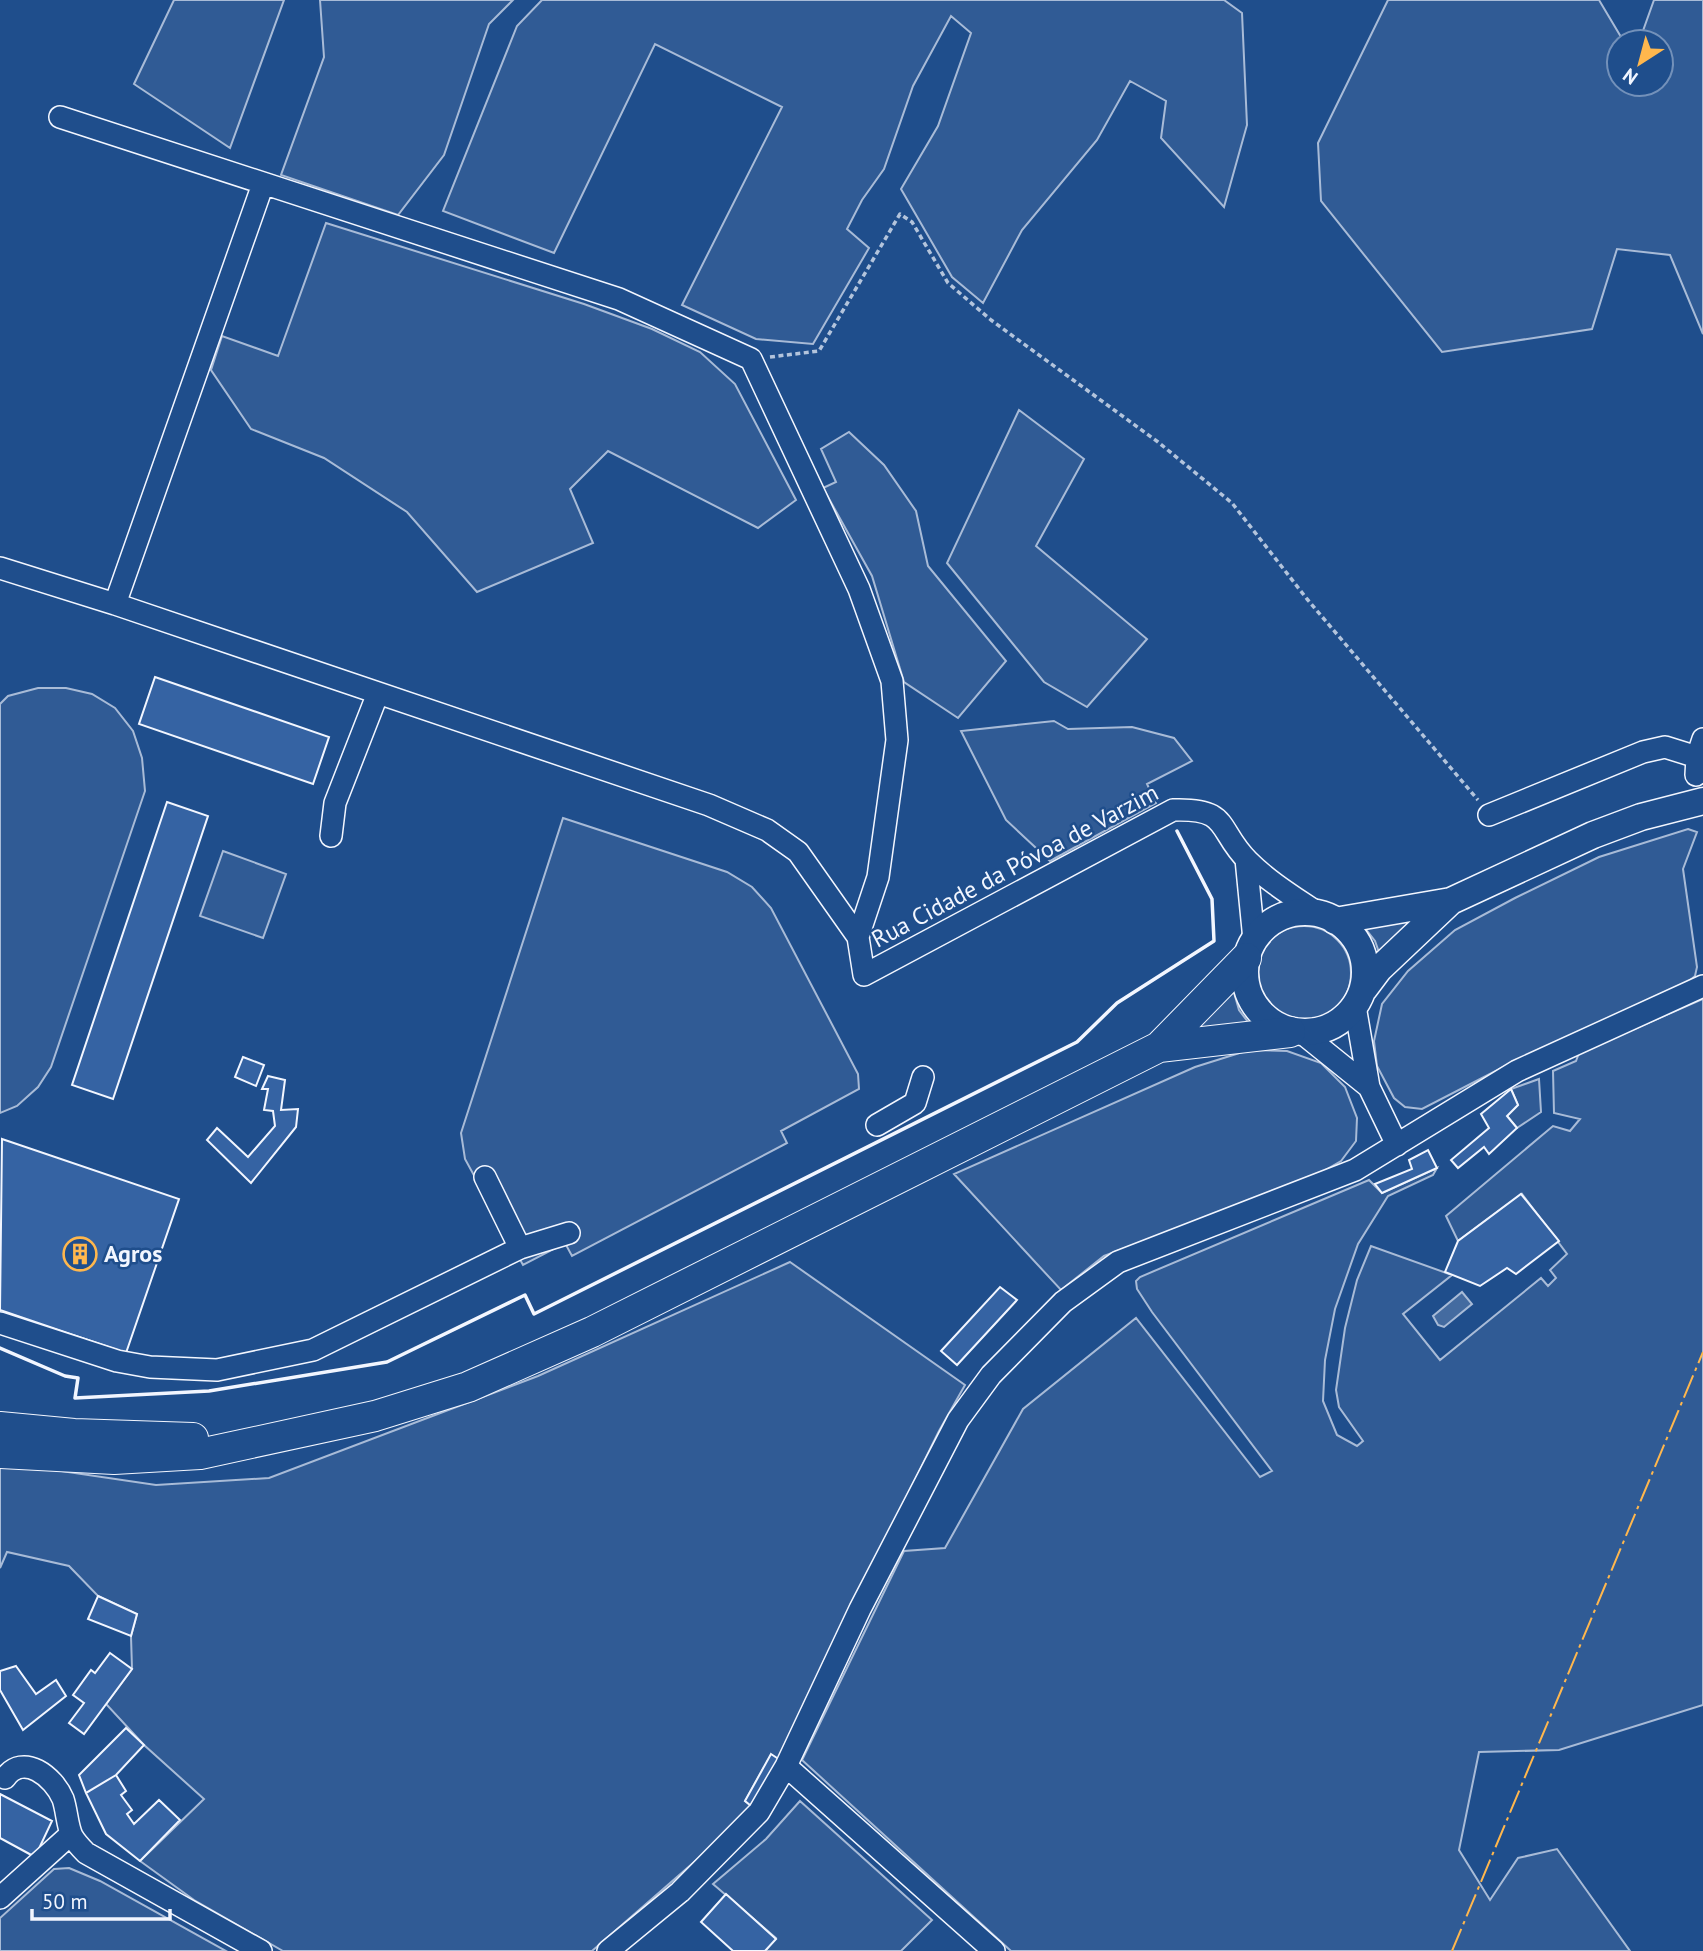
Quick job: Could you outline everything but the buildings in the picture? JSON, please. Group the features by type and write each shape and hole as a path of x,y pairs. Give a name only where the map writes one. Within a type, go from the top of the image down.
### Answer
{"highway":[{"path":"1159,1047 1250,949"},
{"path":"0,1452 69,1458 147,1459 200,1454 298,1434 422,1402 468,1387 549,1352 1159,1047 1296,1032"},
{"path":"0,1427 155,1437 298,1434"}],"main road":[{"path":"1451,901 1379,969 1359,998 1329,1027 1296,1032 1268,1021 1249,995 1245,977 1250,949 1266,926 1282,917 1327,917 1451,901 1593,835 1641,817 1700,768"},
{"path":"1327,917 1351,934 1361,949 1366,977 1359,998"}],"street":[{"path":"60,117 619,299 751,359 859,589 892,681 895,754 878,877 858,937"},
{"path":"115,604 263,184"},
{"path":"0,568 115,604 709,805 767,830 799,852 858,937"},
{"path":"331,836 335,803 378,693"},
{"path":"1489,815 1643,752 1665,747 1700,768"},
{"name":"Rua Cidade da Póvoa de Varzim","path":"858,937 864,975 1173,810 1199,809 1223,822 1246,859 1273,883 1327,917"},
{"path":"1246,859 1250,949"},
{"path":"608,1951 680,1892 759,1812 786,1766 860,1609 958,1420 991,1375 1063,1303 1118,1262 1355,1170 1517,1072 1703,986"},
{"path":"1359,998 1368,1087 1397,1144"},
{"path":"1296,1032 1368,1087"},
{"path":"877,1125 915,1103 923,1077"},
{"path":"485,1177 520,1248"},
{"path":"0,1323 117,1360 150,1367 217,1370 313,1350 520,1248 569,1233"},
{"path":"5,1778 13,1768 29,1766 54,1783 76,1844 102,1863 261,1951"},
{"path":"786,1766 994,1951"},
{"path":"0,1898 71,1833"}],"path":[{"path":"751,359 819,351 900,214 912,222 948,283 982,313 1158,442 1232,503 1307,600 1489,815"}],"shaded area":[{"path":"174,0 284,0 230,148 134,84"},
{"path":"320,0 513,0 489,24 444,155 398,215 281,175 324,57"},
{"path":"542,0 1224,0 1242,13 1247,125 1224,207 1161,138 1166,101 1130,81 1097,140 1022,230 983,303 952,277 901,189 938,126 971,33 951,16 913,86 884,169 862,200 847,229 869,248 813,344 756,339 682,305 782,107 655,44 554,253 443,211 517,26"},
{"path":"1388,0 1599,0 1616,28 1605,28 1605,98 1675,98 1675,28 1644,28 1654,0 1703,0 1703,334 1670,255 1617,249 1592,329 1442,352 1321,201 1318,143"},
{"path":"326,223 584,304 652,329 700,352 735,384 796,500 758,528 608,451 570,489 593,543 477,592 407,512 324,458 251,429 211,370 222,336 278,356"},
{"path":"1019,410 1084,459 1036,546 1147,639 1087,707 1044,682 947,563"},
{"path":"849,432 884,465 916,511 928,566 1006,661 958,718 904,682 872,576 823,488 836,482 821,449"},
{"path":"38,688 66,688 92,694 115,708 133,731 142,758 145,791 51,1067 38,1087 17,1106 0,1113 0,704 8,696"},
{"path":"1054,721 1068,729 1132,727 1174,738 1192,761 1147,784 1156,803 1050,861 1006,820 961,731"},
{"path":"563,818 727,872 752,887 771,908 858,1074 859,1089 781,1131 787,1143 572,1256 565,1243 523,1265 465,1159 461,1133"},
{"path":"1688,829 1697,832 1683,869 1697,967 1695,976 1688,982 1517,1060 1422,1109 1405,1107 1394,1098 1377,1066 1374,1041 1382,1004 1408,971 1455,930 1515,898 1599,857"},
{"path":"223,851 286,874 263,938 200,916"},
{"path":"1422,914 1381,958 1375,941 1361,923"},
{"path":"1295,926 1313,926 1338,939 1348,955 1351,973 1348,991 1338,1007 1313,1020 1295,1020 1270,1007 1257,982 1257,964 1270,939"},
{"path":"1233,989 1239,1010 1251,1026 1184,1042"},
{"path":"1703,999 1703,1705 1559,1750 1479,1752 1459,1850 1490,1900 1518,1858 1557,1849 1630,1951 1011,1951 802,1760 904,1551 945,1548 1023,1409 1136,1318 1260,1477 1272,1471 1152,1312 1137,1289 1136,1281 1140,1277 1369,1180 1382,1193 1437,1168 1433,1175 1388,1196 1358,1244 1335,1309 1325,1360 1323,1401 1337,1435 1357,1446 1363,1441 1339,1407 1336,1390 1345,1328 1357,1280 1371,1246 1452,1275 1403,1314 1440,1360 1541,1278 1548,1286 1556,1278 1550,1270 1567,1254 1522,1194 1458,1241 1446,1216 1553,1126 1570,1131 1580,1119 1554,1113 1553,1071 1576,1061 1579,1053"},
{"path":"1249,1050 1287,1051 1321,1063 1345,1087 1357,1118 1356,1141 1341,1161 1308,1180 1104,1256 1061,1290 954,1174 1195,1067"},
{"path":"1539,1079 1541,1112 1517,1128 1507,1116 1518,1105 1511,1089"},
{"path":"790,1262 965,1385 939,1431 803,1706 783,1762 771,1755 745,1801 755,1809 592,1951 283,1951 194,1900 140,1861 204,1799 144,1745 106,1704 132,1669 131,1636 137,1614 98,1596 69,1566 7,1552 0,1568 0,1462 156,1485 269,1478 538,1376"},
{"path":"1462,1292 1472,1304 1444,1327 1438,1325 1433,1316"},
{"path":"800,1801 932,1920 901,1951 765,1951 776,1938 713,1884 766,1839"},
{"path":"69,1868 100,1881 226,1951 0,1951 0,1918 54,1869"}],"wall":[{"path":"0,1348 65,1376 78,1378 75,1398 209,1391 387,1362 525,1295 534,1314 1077,1042 1117,1003 1214,941 1212,899 1177,831"}],"power":[{"path":"1452,1951 1703,1352"}],"place":[{"name":"Agros","path":"80,1254"}]}
